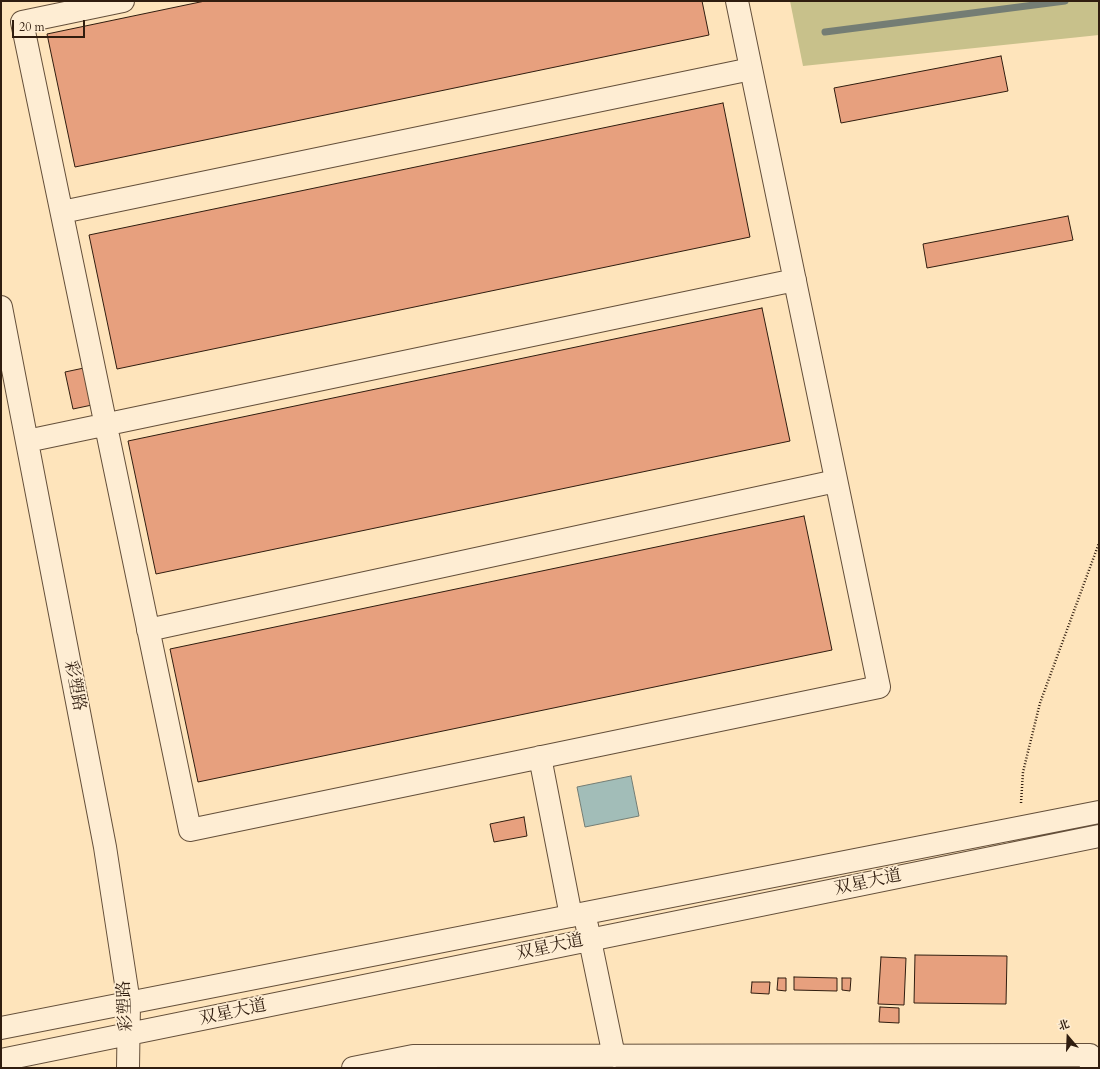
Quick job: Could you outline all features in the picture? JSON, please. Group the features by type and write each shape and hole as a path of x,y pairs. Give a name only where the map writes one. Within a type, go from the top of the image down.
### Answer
{"street":[{"path":"123,1 22,22 190,830 879,687 737,1"},
{"path":"62,212 751,69"},
{"path":"27,441 795,280"},
{"name":"彩塑路","path":"1,307 105,847 129,1003 128,1068"},
{"path":"148,630 836,481"},
{"path":"540,757 578,915 590,940 614,1056"},
{"name":"双星大道","path":"1,1028 1093,813"},
{"name":"双星大道","path":"1,1060 1095,837"},
{"path":"353,1068 413,1056 1090,1055 1091,1068"}],"path":[{"path":"1019,828 1023,772 1038,710 1099,543"}],"shaded area":[{"path":"790,1 1099,1 1099,35 803,66"}],"water":[{"path":"631,776 639,816 585,827 577,787"}],"building":[{"path":"205,1 702,1 709,35 75,167 47,34"},
{"path":"1001,56 1008,91 841,123 834,88"},
{"path":"723,103 750,237 117,369 89,235"},
{"path":"1068,216 1073,240 927,268 923,244"},
{"path":"762,308 790,441 156,574 128,441"},
{"path":"84,368 92,405 73,409 65,372"},
{"path":"804,516 832,650 198,782 170,649"},
{"path":"524,817 527,836 494,842 490,824"},
{"path":"915,955 1007,956 1006,1004 914,1003"},
{"path":"881,957 906,958 904,1005 878,1004"},
{"path":"794,977 837,978 837,991 794,990"},
{"path":"778,978 786,978 786,991 777,990"},
{"path":"842,978 851,978 850,991 842,990"},
{"path":"752,982 770,982 769,994 751,993"},
{"path":"880,1007 899,1008 899,1023 879,1022"}],"waterway":[{"path":"825,32 1065,1"}]}
